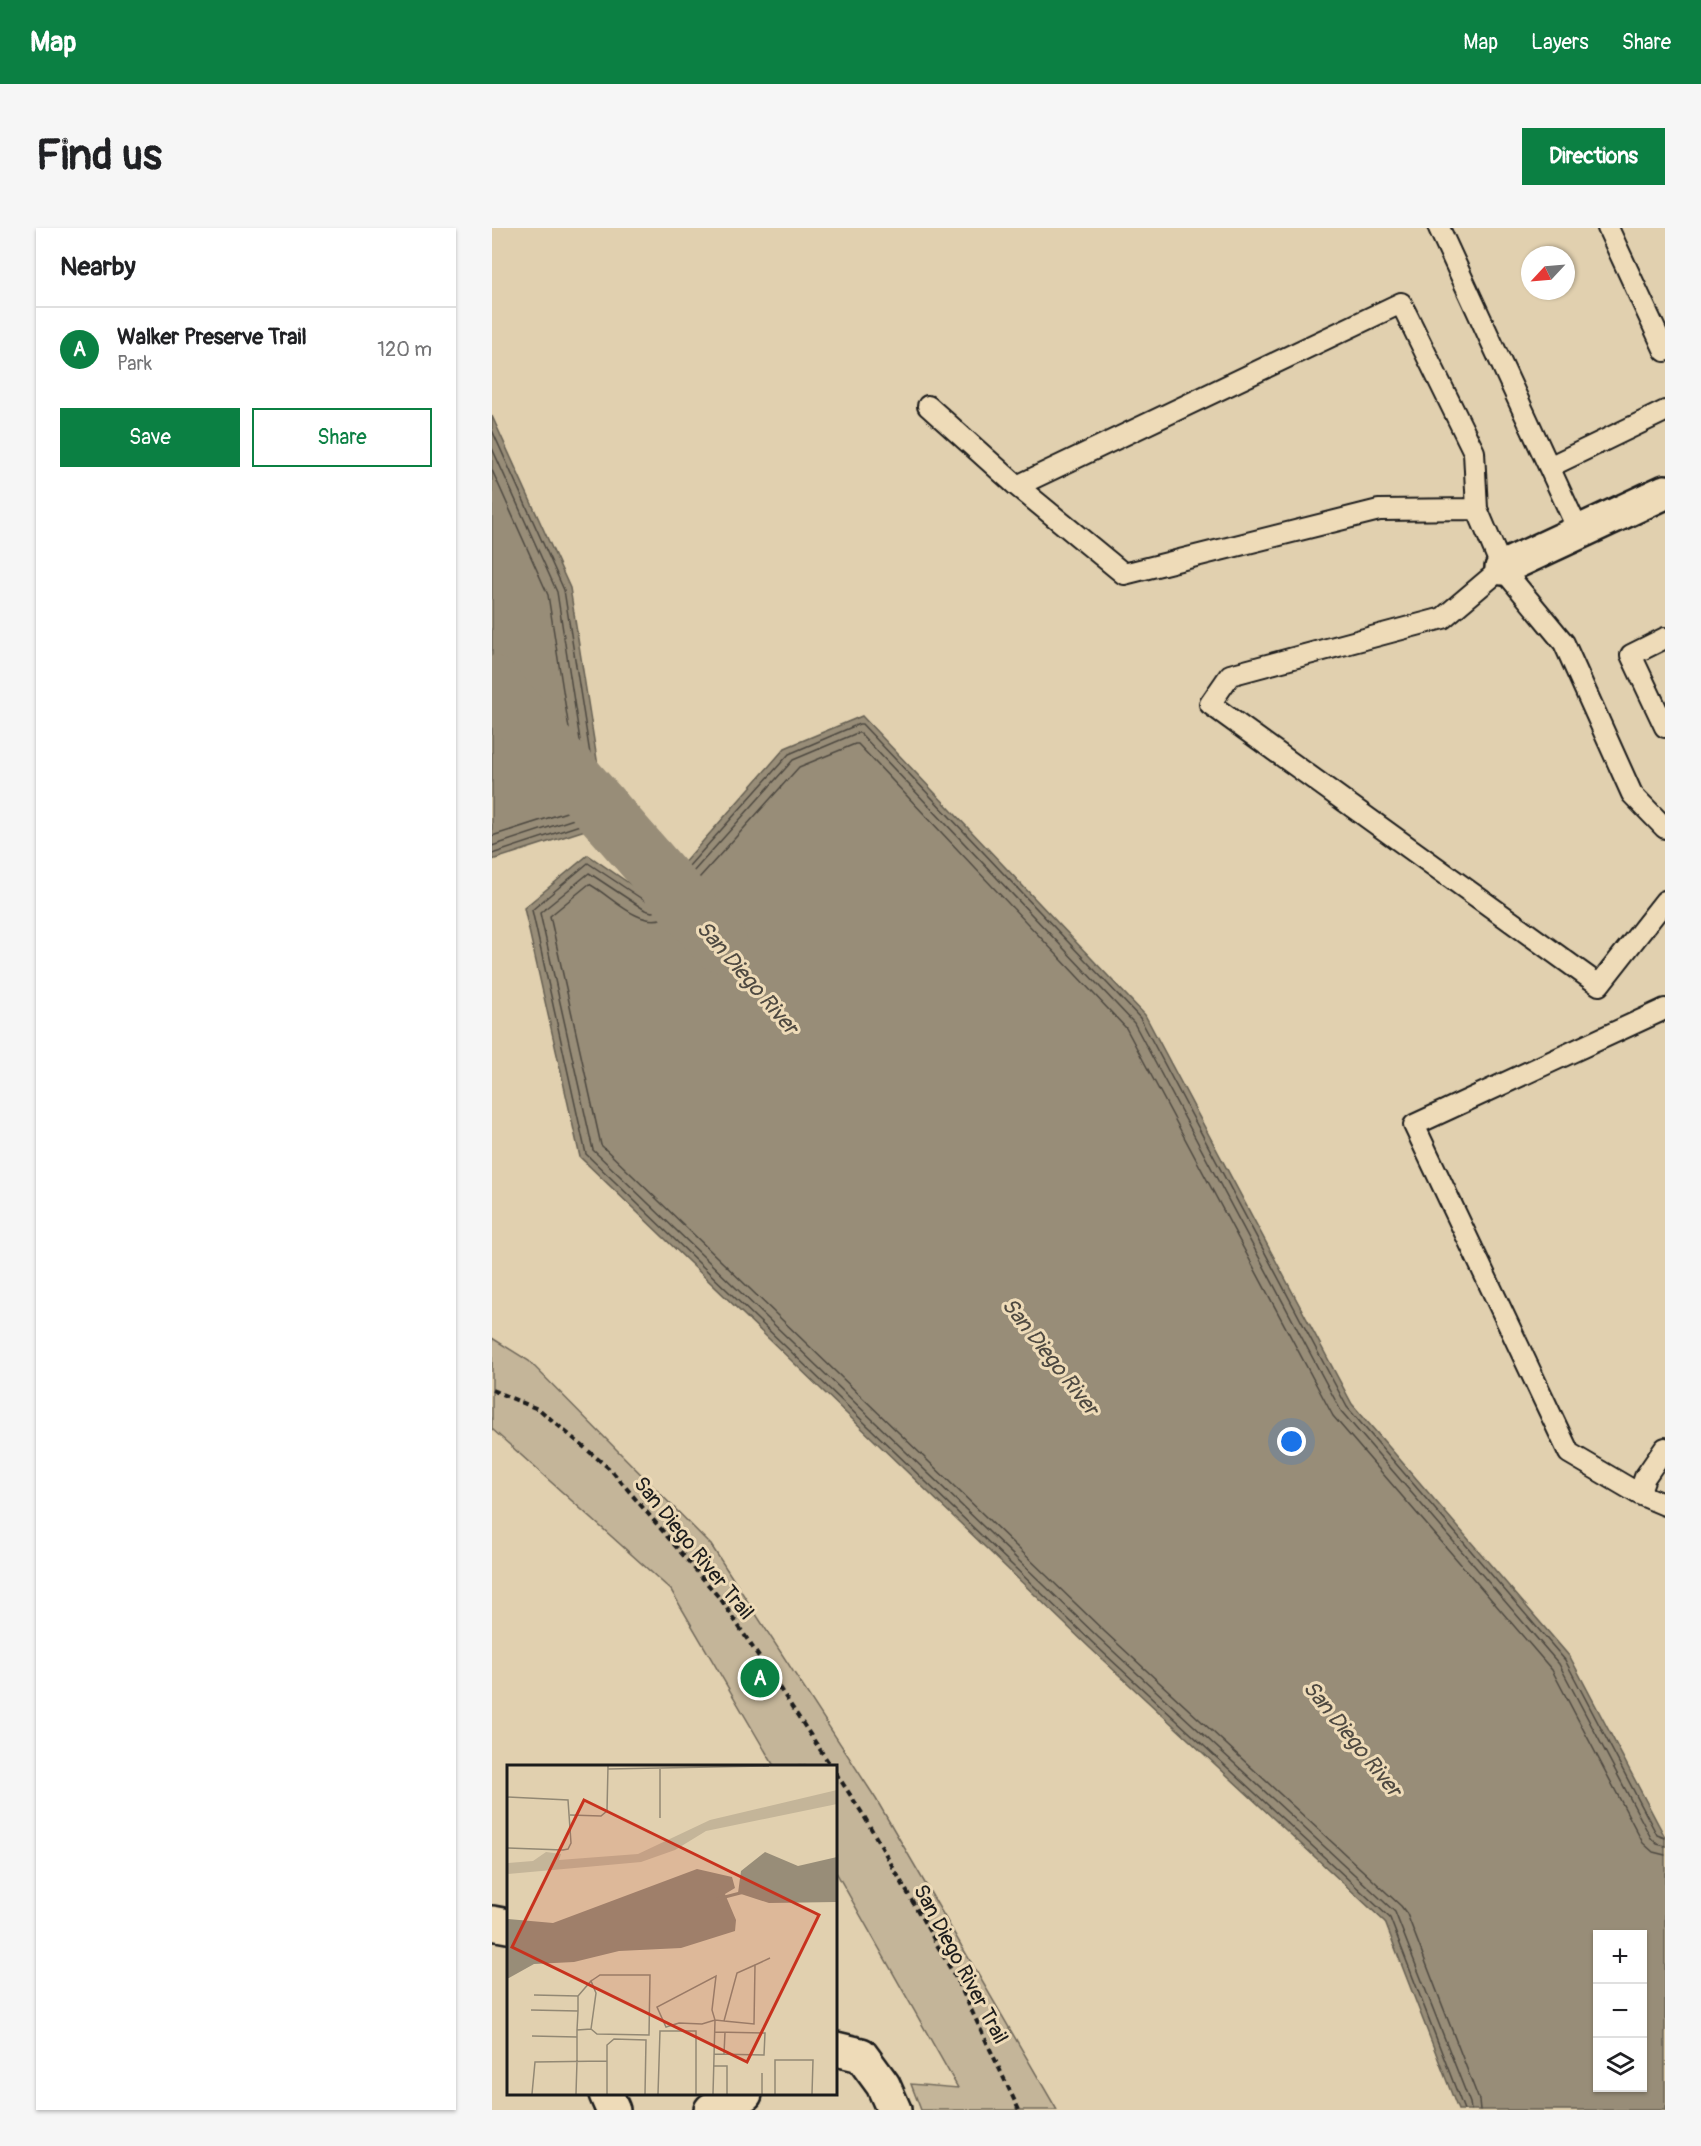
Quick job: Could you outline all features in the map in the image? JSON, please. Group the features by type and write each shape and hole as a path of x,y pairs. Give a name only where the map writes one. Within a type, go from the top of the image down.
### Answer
{"street":[{"path":"1502,568 1665,492"},
{"path":"492,1923 507,1926"},
{"path":"837,2049 861,2055 888,2098"},
{"path":"606,2095 613,2110"},
{"path":"711,2110 744,2095"}],"lane":[{"path":"1439,228 1579,532"},
{"path":"1608,228 1665,351"},
{"path":"1017,486 1401,303 1474,452 1477,508 1502,568 1564,643 1632,794 1665,828"},
{"path":"928,406 1017,486 1124,574 1379,510 1477,508"},
{"path":"1549,466 1665,411"},
{"path":"1502,568 1443,618 1230,675 1209,704 1599,986 1665,901"},
{"path":"1665,638 1631,655 1665,727"},
{"path":"1665,1009 1414,1125 1569,1453 1639,1494 1665,1504"},
{"path":"1639,1494 1645,1477 1665,1448"}],"path":[{"name":"San Diego River Trail","path":"492,1390 540,1410 611,1470 722,1601 830,1765"},
{"name":"San Diego River Trail","path":"837,1775 864,1816 957,1980 1019,2110"}],"shaded area":[{"path":"492,1338 529,1361 711,1545 876,1799 1057,2110 921,2110 911,2084 958,2088 837,1874 837,1765 773,1765 671,1590 492,1429"}],"water":[{"path":"492,416 570,588 607,823 492,860"},
{"path":"862,716 1145,1015 1352,1404 1570,1657 1665,1837 1665,2110 1458,2110 1385,1922 1090,1648 580,1157 524,908 588,855 652,899 785,748"}],"waterway":[{"name":"San Diego River","path":"492,684 719,943"}],"place":[{"name":"Walker Preserve Trail","path":"760,1678"}]}
